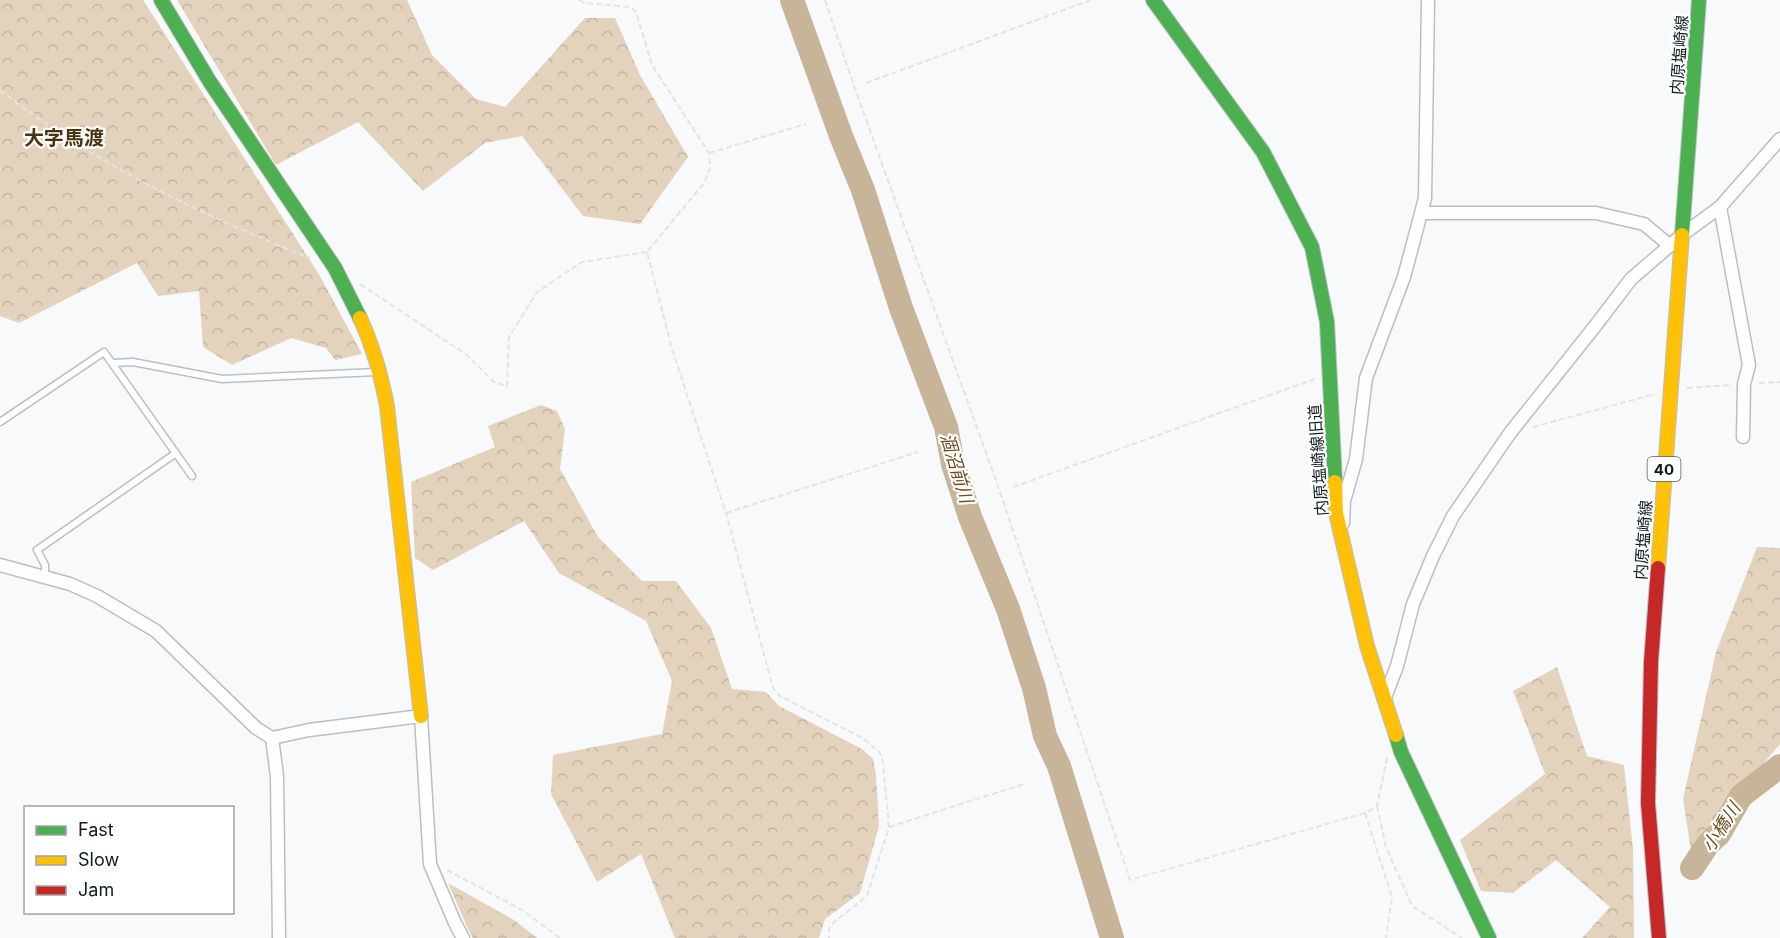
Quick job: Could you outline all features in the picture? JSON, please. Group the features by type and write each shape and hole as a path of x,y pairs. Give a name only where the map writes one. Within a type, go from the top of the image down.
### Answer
{"street":[{"path":"161,0 210,82 335,268 367,333 380,372 387,406 421,716 430,864 455,923 464,938"},
{"name":"内原塩崎線旧道","path":"1153,0 1263,152 1312,247 1327,322 1336,513 1367,646 1401,752 1489,938"},
{"path":"1343,540 1344,501 1356,459 1366,378 1404,277 1425,198 1428,0"},
{"name":"内原塩崎線","path":"1659,938 1648,803 1651,662 1699,0"},
{"path":"1384,700 1397,666 1413,604 1433,556 1453,516 1510,433 1631,279 1669,245 1720,207 1780,139"},
{"path":"1720,207 1749,365 1744,384 1743,437"},
{"path":"1422,213 1596,213 1644,224 1669,245"},
{"path":"0,565 70,584 97,596 156,631 256,728 272,738 309,730 421,716"},
{"path":"272,738 277,776 279,938"}],"lane":[{"path":"0,422 104,352 192,476"},
{"path":"113,363 133,362 222,379 380,372"},
{"path":"45,576 45,565 37,550 176,453"}],"path":[{"path":"335,268 467,355 494,382 507,386 510,337 537,292 582,262 647,252 704,183 710,168 708,153 652,65 636,12 630,7 585,3 579,0"},
{"path":"825,0 998,486 1130,880 1365,813 1377,806"},
{"path":"866,83 1091,0"},
{"path":"0,90 84,147 161,192 314,260"},
{"path":"708,153 806,124"},
{"path":"647,252 672,349 726,513 773,688 780,696 864,740 880,753 884,763 889,827 867,896 834,922 829,929 829,938"},
{"path":"1013,487 1329,374"},
{"path":"1532,427 1670,390 1780,382"},
{"path":"726,513 918,453"},
{"path":"1389,751 1377,806 1386,847 1412,906 1462,938"},
{"path":"889,827 1027,783"},
{"path":"1365,813 1392,897 1386,938"},
{"path":"430,864 442,867 522,910 560,938"}],"green space":[{"path":"0,0 143,0 320,276 362,354 335,360 326,348 291,338 232,365 203,347 199,291 158,296 137,263 19,323 0,316"},
{"path":"177,0 407,0 432,55 476,99 505,107 585,18 615,18 640,75 688,157 640,224 583,216 522,136 485,143 423,191 358,122 276,165"},
{"path":"541,405 557,411 565,429 560,469 598,537 642,581 676,581 711,628 732,689 766,692 779,706 862,749 873,759 879,826 860,893 825,919 819,938 675,938 641,854 597,882 551,794 553,755 662,734 672,681 646,621 559,573 524,521 433,570 415,558 411,482 495,447 488,426"},
{"path":"1757,547 1780,548 1780,744 1691,850 1683,799 1716,652"},
{"path":"1557,667 1587,756 1624,765 1633,849 1634,938 1582,938 1610,907 1556,860 1513,893 1481,891 1460,840 1545,774 1513,691"},
{"path":"448,883 514,920 537,938 473,938"}],"waterway":[{"name":"涸沼前川","path":"792,0 863,190 901,308 946,427 953,464 970,517 1008,609 1034,688 1045,736 1059,766 1112,938"},
{"name":"小橋川","path":"1692,868 1708,844 1719,834 1741,796 1780,766"}],"traffic: fast":[{"path":"161,0 210,82 335,268 360,318"},
{"path":"1153,0 1263,152 1312,247 1327,322 1335,482"},
{"path":"1682,235 1699,0"},
{"path":"1396,735 1401,752 1489,938"}],"traffic: slow":[{"path":"1658,568 1682,235"},
{"path":"360,318 376,361 387,406 421,716"},
{"path":"1335,482 1336,513 1367,646 1396,735"}],"traffic: jam":[{"path":"1658,568 1651,662 1648,803 1659,938"}],"district":[{"name":"大字馬渡","path":"64,138"}]}
